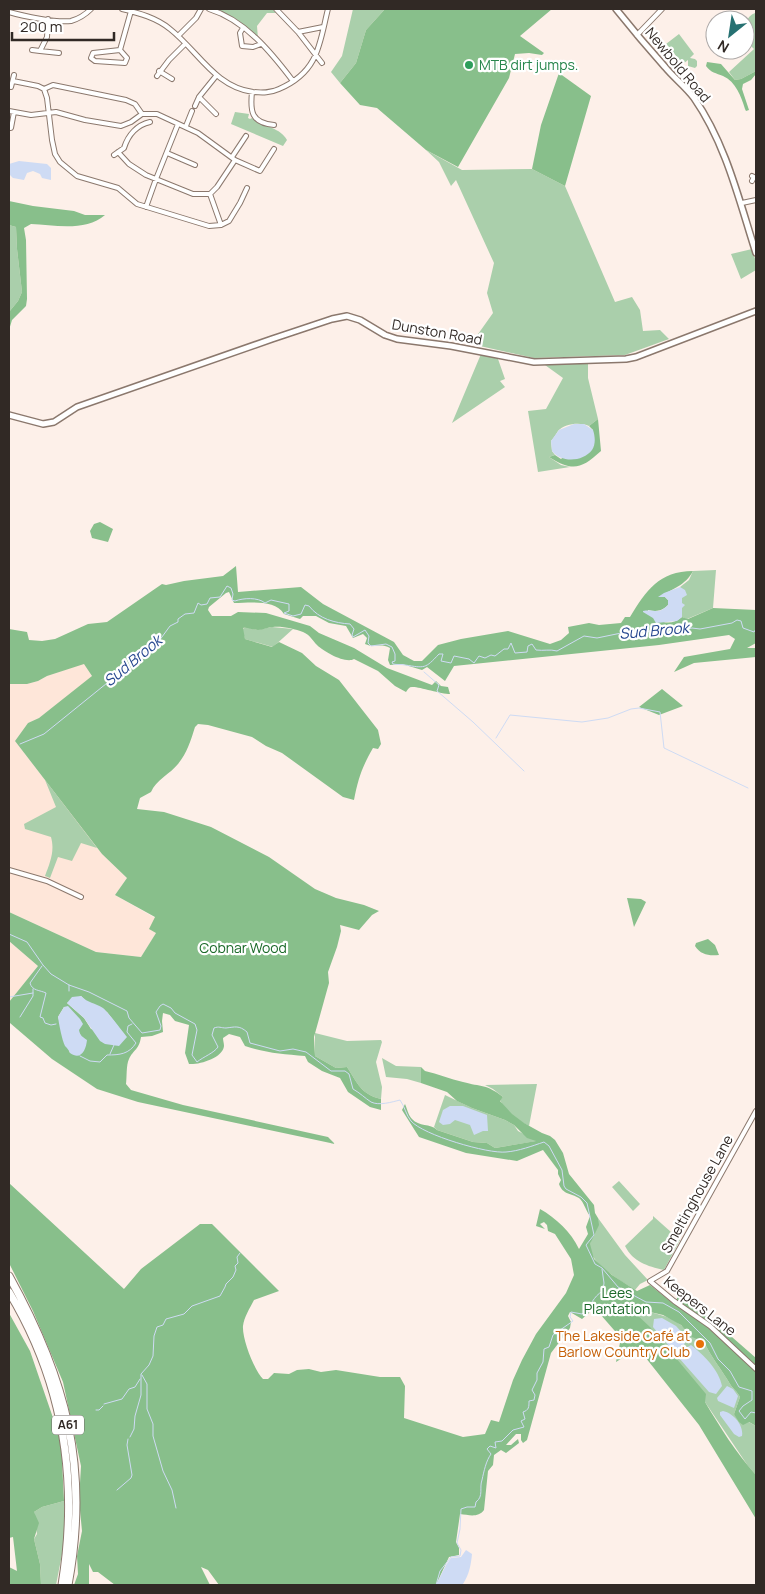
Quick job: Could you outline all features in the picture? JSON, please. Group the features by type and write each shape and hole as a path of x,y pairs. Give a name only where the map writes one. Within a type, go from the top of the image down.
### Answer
{"highway":[{"name":"A61","path":"9,1276 28,1310 50,1360 70,1432 75,1468 76,1498 73,1553 68,1585"},
{"name":"A61","path":"9,1292 36,1343 47,1372 64,1437 70,1498 69,1532 62,1585"}],"main road":[{"name":"Newbold Road","path":"616,9 693,97 708,121 722,150 742,203 756,253"},
{"name":"Dunston Road","path":"9,415 43,424 51,423 77,407 272,339 332,319 347,316 360,320 385,335 397,339 451,346 534,362 626,359 636,357 756,310"}],"street":[{"path":"9,12 48,19 73,20 91,9"},
{"path":"122,9 158,21 178,36 216,76 232,86 252,92 264,93 274,91 293,82 307,69 316,54 328,9"},
{"path":"178,36 196,18 200,9"},
{"path":"209,9 225,15 244,28 262,44 293,82"},
{"path":"276,9 298,32 322,63"},
{"path":"637,35 662,9"},
{"path":"120,50 131,11"},
{"path":"40,51 47,38 48,19"},
{"path":"298,32 322,27"},
{"path":"244,28 240,33 242,46 254,47 262,44"},
{"path":"157,76 168,60 185,44"},
{"path":"32,50 59,53"},
{"path":"120,50 128,58 125,63 95,61 91,58 93,53 98,51 120,50"},
{"path":"159,71 172,79"},
{"path":"12,87 14,75"},
{"path":"195,106 199,97 216,76"},
{"path":"13,81 38,86 44,90 48,98 53,148 57,158 64,167 77,176 118,188 137,204 203,225 221,225 229,221 247,188"},
{"path":"44,90 53,85 126,100 138,106 142,114"},
{"path":"252,92 252,113 255,118 274,125"},
{"path":"199,97 216,114"},
{"path":"9,111 31,115 64,113 85,120 121,126 142,114 157,114 186,126 233,158 260,172 274,149"},
{"path":"9,128 11,128 14,112"},
{"path":"186,126 192,112"},
{"path":"150,122 134,131 124,148 116,153 136,169 193,194 210,194 217,187 246,136"},
{"path":"146,207 178,124"},
{"path":"167,153 195,165"},
{"path":"210,194 221,225"},
{"path":"742,203 756,200"},
{"path":"9,870 47,881 81,897"},
{"name":"Smeltinghouse Lane","path":"650,1281 667,1271 756,1111"},
{"name":"Keepers Lane","path":"650,1281 710,1326 756,1369"}],"shaded area":[{"path":"85,663 92,677 39,718 28,723 15,741 102,854 127,878 115,895 155,918 156,933 141,957 96,952 9,912 9,684 27,684 38,681"},
{"path":"9,941 38,966 9,1002"}],"green space":[{"path":"213,9 272,9 276,13 267,13 257,26 258,39 252,34 253,32 230,16"},
{"path":"353,9 385,9 366,30 356,63 340,83 331,72 342,56"},
{"path":"385,9 552,9 520,36 544,53 542,55 529,53 515,54 509,78 458,167 426,150 377,108 360,105 340,83 356,63 366,30"},
{"path":"755,13 756,71 735,80 729,72 742,60 755,60"},
{"path":"679,34 694,54 690,58 697,61 695,68 688,66 688,60 683,64 666,44"},
{"path":"707,62 721,64 735,80 756,71 751,80 743,84 742,89 749,110 746,111 735,86 728,79 710,70 706,66"},
{"path":"559,73 591,96 565,186 532,169 541,125"},
{"path":"235,112 249,114 248,118 252,118 280,132 287,140 283,146 231,124"},
{"path":"426,150 462,170 532,169 565,186 615,302 632,297 640,310 643,331 660,330 669,339 625,355 534,358 471,344 493,313 487,293 494,263 456,180 451,186 439,162"},
{"path":"9,201 74,211 85,215 105,215 89,224 79,226 31,224 24,228 26,240 26,306 12,320 9,330 9,312 18,301 22,292 16,227 9,225"},
{"path":"9,225 16,227 22,292 18,301 9,312"},
{"path":"752,249 756,270 741,279 731,254"},
{"path":"481,354 498,359 505,379 500,381 505,387 452,423"},
{"path":"588,363 588,378 598,419 589,426 573,424 561,428 551,441 552,451 555,455 549,457 561,465 570,467 538,472 528,411 546,409 563,378 545,365"},
{"path":"598,419 601,451 588,462 582,465 571,466 564,465 549,457 555,455 561,459 593,430 589,426"},
{"path":"100,522 113,529 108,542 92,538 90,531 94,524"},
{"name":"Cobnar Wood","path":"236,566 238,592 301,587 323,604 394,642 403,655 414,661 422,661 438,645 461,639 508,631 550,644 561,640 569,633 568,627 589,623 599,625 621,623 625,617 630,617 655,584 662,579 681,572 693,571 682,583 660,597 665,597 668,600 668,605 664,609 648,610 648,614 669,623 682,617 688,619 713,608 756,610 756,643 747,648 756,648 756,657 694,663 674,672 684,657 730,649 735,639 729,635 659,645 454,666 445,681 427,667 422,670 402,664 390,665 388,660 390,648 365,644 367,638 363,634 353,638 346,626 329,623 316,616 303,616 300,619 284,614 280,609 268,604 234,603 229,592 209,607 208,610 212,616 231,616 238,612 266,613 310,626 319,633 354,648 387,668 432,685 436,681 441,686 448,687 450,694 415,687 409,688 406,692 395,686 378,671 354,659 341,659 330,654 300,631 280,627 258,630 243,628 245,639 272,647 279,642 302,653 316,666 339,680 378,730 381,744 378,749 373,748 366,761 354,800 343,797 282,753 252,737 198,724 181,760 175,768 156,784 151,792 140,798 137,809 164,812 211,827 269,857 315,889 336,898 379,911 372,915 359,930 340,925 341,931 337,947 328,972 329,983 314,1037 315,1056 336,1068 347,1067 364,1091 381,1099 381,1110 370,1107 348,1092 340,1078 322,1071 308,1062 305,1056 275,1053 245,1046 240,1037 229,1034 223,1038 224,1046 220,1054 204,1062 189,1064 185,1053 189,1025 175,1021 170,1015 163,1013 163,1032 141,1037 138,1047 127,1064 126,1084 131,1090 183,1105 328,1137 335,1144 138,1102 97,1089 52,1059 9,1024 9,1002 38,966 9,941 9,912 96,952 141,957 156,933 149,929 155,917 115,895 127,878 102,854 15,741 28,723 39,718 92,676 84,664 27,684 9,684 9,629 27,632 29,640 55,639 88,624 107,622 162,584 166,585 223,576","holes":["81,996 86,1001 107,1012 126,1037 91,1029 84,1018 67,1003","64,1007 81,1036 70,1053 58,1017"]},
{"path":"716,570 713,608 687,619 682,617 680,587 689,580 693,571"},
{"path":"247,627 256,630 272,627 293,629 273,647 245,639 242,629"},
{"path":"662,689 683,706 659,715 639,707"},
{"path":"45,780 97,848 81,843 72,861 58,857 50,878 45,876 52,852 51,837 25,829 24,824 56,807"},
{"path":"627,898 641,899 646,902 634,927"},
{"path":"708,939 715,945 719,955 706,954 695,946 696,943"},
{"path":"315,1033 347,1041 381,1040 376,1062 382,1087 381,1099 364,1091 347,1067 336,1068 315,1056"},
{"path":"382,1058 396,1066 421,1067 421,1083 407,1079 386,1077"},
{"name":"Lees Plantation","path":"421,1067 425,1071 493,1090 503,1097 500,1101 512,1114 555,1140 563,1153 569,1174 594,1205 599,1225 590,1244 594,1259 612,1275 637,1291 650,1285 675,1305 678,1295 701,1310 756,1358 756,1426 749,1422 743,1425 734,1414 740,1397 704,1342 692,1337 681,1325 663,1315 637,1309 634,1312 650,1327 706,1394 705,1402 716,1421 756,1475 756,1519 699,1425 638,1348 616,1362 621,1338 593,1306 582,1319 570,1312 568,1316 571,1322 570,1328 551,1353 527,1440 523,1443 521,1434 516,1434 506,1445 511,1445 518,1439 519,1443 506,1453 501,1450 494,1455 493,1465 488,1471 484,1510 476,1515 460,1514 456,1542 459,1548 459,1555 449,1557 436,1585 219,1585 208,1570 201,1567 210,1585 115,1585 98,1572 93,1572 89,1564 89,1585 74,1585 78,1574 77,1556 82,1531 79,1500 81,1466 63,1382 33,1311 9,1263 9,1183 124,1289 141,1269 200,1224 212,1224 279,1291 254,1300 243,1326 252,1362 263,1379 268,1379 274,1373 289,1374 297,1370 309,1369 321,1372 336,1370 380,1377 400,1377 405,1386 404,1418 463,1437 485,1434 491,1420 499,1422 522,1360 536,1334 566,1293 574,1275 571,1259 555,1234 548,1231 547,1225 544,1222 540,1224 545,1229 536,1226 540,1209 562,1226 572,1237 579,1249 588,1234 586,1227 590,1216 579,1198 565,1192 561,1188 558,1170 543,1150 517,1161 466,1153 419,1137 402,1110 405,1104 410,1116 415,1121 473,1142 487,1143 495,1148 536,1141 527,1138 514,1125 505,1120 472,1108 457,1101 447,1092 421,1083"},
{"path":"537,1084 529,1126 508,1112 500,1100 503,1097 485,1085"},
{"path":"445,1095 472,1108 505,1120 514,1125 518,1131 537,1141 495,1148 487,1143 473,1142 437,1130 434,1127"},
{"path":"619,1181 640,1204 633,1211 612,1187"},
{"path":"653,1216 680,1240 664,1270 636,1260 625,1246 653,1219"},
{"path":"598,1218 625,1255 648,1280 640,1284 635,1290 606,1271 594,1258 590,1244"},
{"path":"637,1309 672,1319 694,1337 704,1342 740,1397 734,1414 756,1426 756,1475 705,1402 633,1312"},
{"path":"9,1313 30,1351 61,1441 64,1501 42,1507 34,1512 39,1523 34,1539 40,1564 41,1585 9,1585 9,1567 17,1571 13,1537 9,1538"},
{"path":"64,1501 64,1544 56,1585 41,1585 40,1564 34,1539 37,1534 34,1512 42,1507"}],"water":[{"path":"19,161 47,164 51,168 51,180 42,178 40,174 33,171 27,173 24,180 13,178 10,175 9,164"},
{"path":"574,424 584,424 593,430 595,440 593,448 588,454 578,459 561,458 552,451 551,441 559,430"},
{"path":"680,587 685,590 687,595 682,598 682,603 685,605 682,608 682,617 677,621 656,623 653,618 643,612 659,611 665,608 668,605 668,600 665,597 658,597"},
{"path":"81,996 103,1008 127,1037 119,1046 105,1044 100,1041 84,1018 67,1003 72,997"},
{"path":"68,1006 83,1024 79,1032 87,1040 84,1051 77,1056 70,1053 65,1046 59,1024 58,1017 64,1007"},
{"path":"450,1106 463,1106 487,1115 488,1131 474,1135 470,1125 455,1120 450,1124 443,1125 439,1122 443,1110"},
{"path":"662,1318 676,1326 686,1337 684,1346 674,1352 653,1327 654,1319"},
{"path":"691,1345 706,1358 718,1374 722,1386 716,1394 709,1392 679,1358 681,1351"},
{"path":"727,1386 733,1389 738,1396 734,1408 718,1401 717,1398"},
{"path":"723,1411 737,1420 740,1424 742,1436 739,1437 734,1434 720,1415 720,1412"},
{"path":"466,1550 472,1554 467,1577 463,1584 436,1585 451,1558 461,1557"}],"waterway":[{"name":"Sud Brook","path":"20,744 44,734 159,641 170,626 178,622 178,619 185,614 194,613 198,603 201,605 207,604 210,598 220,597 227,586 231,588 232,600 255,599 265,603 271,600 289,604 289,611 284,613 293,616 301,614 305,605 309,606 318,614 328,619 350,624 354,629 353,637 365,630 369,636 368,643 371,646 386,644 392,647 395,654 393,664 417,667 427,665 439,654 443,654 441,661 451,663 454,656 469,659 474,663 479,656 485,658 491,655 495,656 504,649 508,649 511,643 515,653 527,652 528,646 532,644 536,650 557,651 584,636 597,638 631,631 639,635 652,630 665,634 692,628 700,629 732,623 737,620 741,621 743,628 754,632 756,629"},
{"path":"424,672 439,685 437,691 473,722 524,771"},
{"path":"496,738 510,715 582,722 608,718 631,709 639,708 660,712 664,748 748,788"},
{"path":"9,934 27,942 51,974 69,985 89,992 127,1011 129,1018 142,1033 160,1030 161,1026 156,1012 163,1004 195,1024 197,1030 192,1055 197,1062 218,1047 212,1035 214,1028 239,1027 247,1032 250,1043 280,1051 293,1049 306,1052 331,1071 345,1071 349,1074 353,1089 371,1102 382,1104 400,1100 411,1121 428,1132 456,1143 485,1150 506,1152 516,1151 544,1142 549,1146 562,1170 566,1189 581,1197 587,1203 594,1235 586,1245 595,1264 602,1268 618,1287 646,1302 663,1303 679,1312 710,1343 718,1359 730,1371 739,1387 752,1391 752,1400 739,1411 745,1419 751,1412 756,1413"},
{"path":"42,966 30,983 34,989 46,993 40,1017 43,1018 45,1023 56,1024"},
{"path":"69,985 69,991"},
{"path":"20,1017 33,996 33,989"},
{"path":"9,997 33,993"},
{"path":"80,1056 90,1061 100,1062 107,1055 127,1052 136,1043 127,1032 128,1026 132,1024"},
{"path":"110,1054 114,1045"},
{"path":"130,1437 134,1429 135,1416 141,1395 141,1374 149,1365 153,1356 154,1336 157,1327 163,1325 166,1319 184,1314 192,1306 220,1296 226,1284 233,1277 236,1270 235,1266 238,1263 237,1257 240,1253"},
{"path":"436,1585 440,1571 451,1557 460,1556 461,1550 457,1543 461,1509 475,1507 481,1495 484,1470 491,1454 487,1449 490,1446 496,1448 495,1442 502,1441 513,1430 524,1427 521,1421 525,1419 523,1412 528,1408 529,1401 534,1400 535,1395 532,1390 537,1380 537,1373 543,1362 544,1349 549,1347 553,1335 573,1321 570,1317 571,1312 582,1314 603,1291 602,1269"},
{"path":"142,1375 147,1384 147,1409 153,1424 153,1436 163,1471 172,1490 176,1508"},
{"path":"104,1404 122,1399 129,1389 135,1387 140,1379"},
{"path":"96,1410 103,1406"},
{"path":"117,1490 132,1475 127,1445 128,1439"}],"place":[{"name":"MTB dirt jumps.","path":"469,65"},
{"name":"The Lakeside Café at Barlow Country Club","path":"700,1344"}]}
